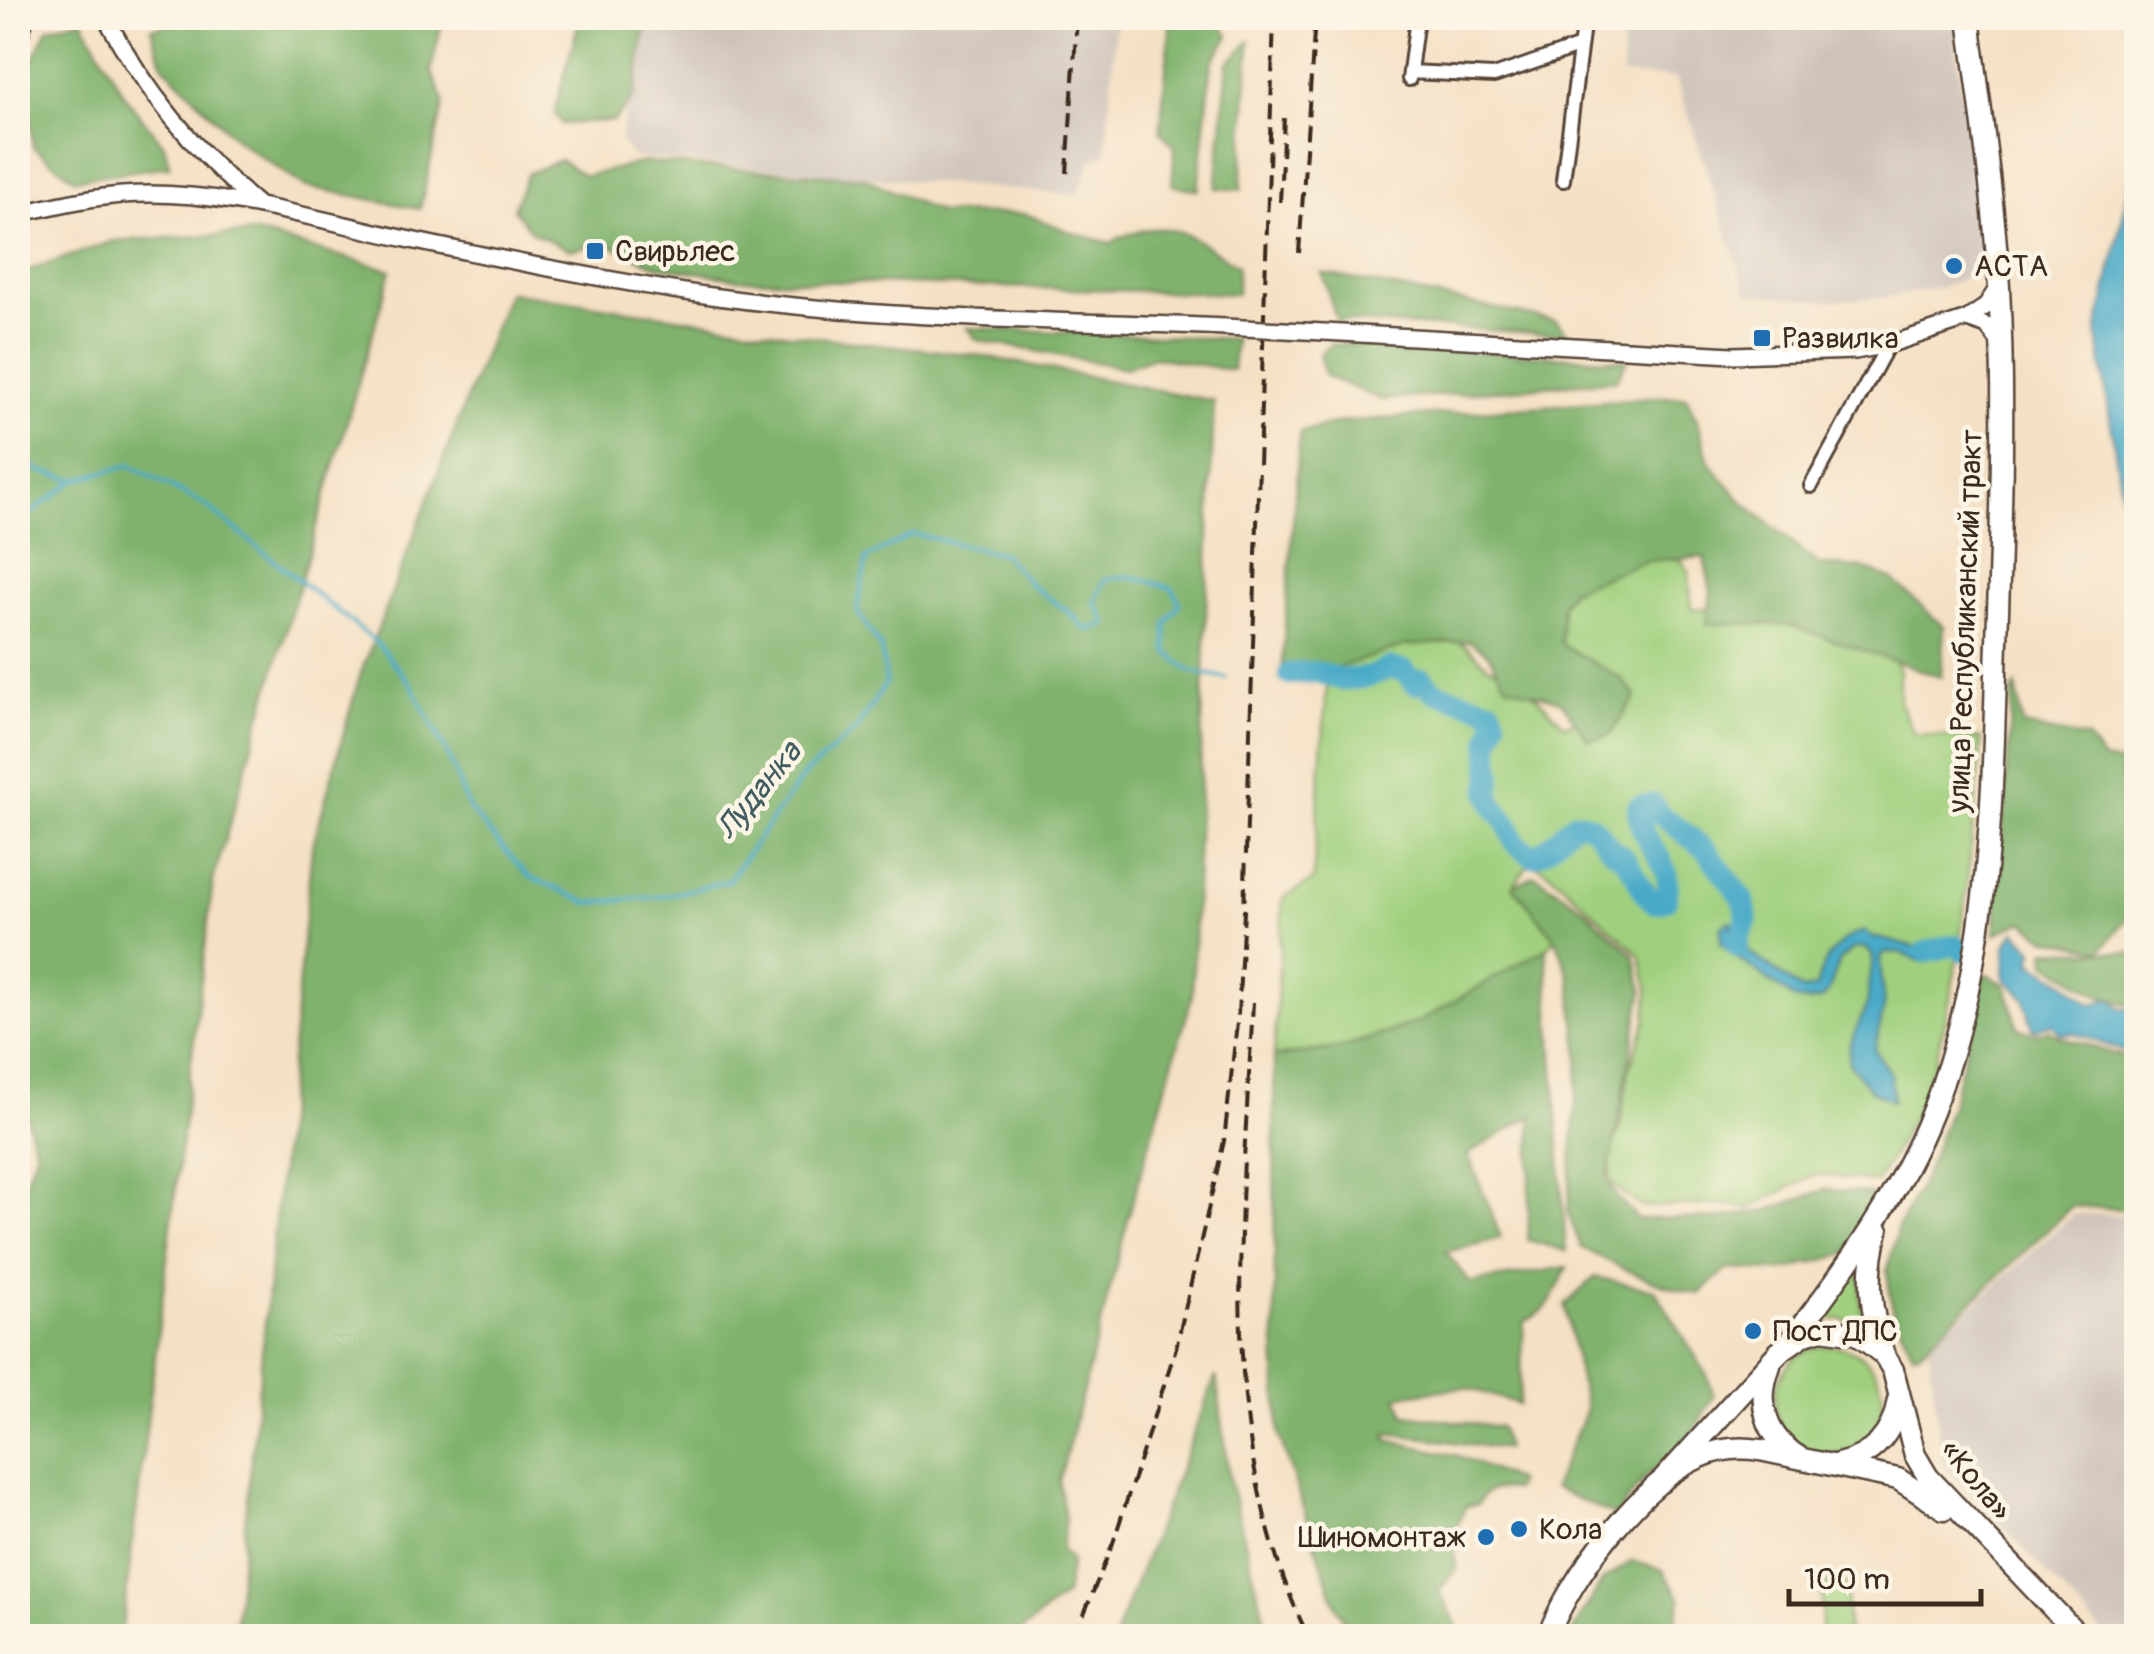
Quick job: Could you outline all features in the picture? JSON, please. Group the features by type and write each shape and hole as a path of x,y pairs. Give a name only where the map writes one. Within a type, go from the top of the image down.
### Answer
{"main road":[{"name":"улица Республиканский тракт","path":"1884,1210 1919,1141 1944,1078 1967,988 1982,902 1993,770 2002,344 1969,18"},
{"path":"1548,1636 1586,1565 1790,1343 1884,1210"},
{"name":"«Кола»","path":"1884,1210 1872,1248 1872,1315 1921,1466 1988,1544 2079,1636"},
{"path":"1790,1343 1822,1329 1840,1330 1857,1334 1884,1356"},
{"path":"1771,1364 1762,1401 1766,1419 1775,1436 1804,1460"},
{"path":"1836,1464 1866,1455 1878,1445 1895,1418 1898,1387"},
{"path":"1661,1482 1697,1458 1725,1450 1745,1448 1836,1464 1898,1479 1927,1495 1988,1544"}],"street":[{"path":"18,45 25,18"},
{"path":"106,18 156,100 216,170 259,206"},
{"path":"1417,18 1409,76 1494,76 1578,47"},
{"path":"1562,180 1584,18"},
{"path":"18,214 124,194 193,197 259,206 576,274 722,297 898,314 1733,354 1855,351 1888,345 1966,320 1985,307 1999,286"},
{"path":"1966,320 1987,326 2002,344"},
{"path":"1811,486 1888,345"}],"shaded area":[{"path":"643,18 1116,18 1106,153 1091,161 1078,195 633,157 620,142"},
{"path":"1623,18 1953,18 1981,271 1940,288 1887,297 1828,301 1747,293 1676,78 1622,75"},
{"path":"2075,1214 2136,1215 2136,1636 2106,1636 1943,1464 1928,1345"}],"green space":[{"path":"208,18 443,18 431,71 444,101 420,209 304,186 237,140 163,65 151,28"},
{"path":"580,18 647,18 634,96 614,121 562,124 554,113"},
{"path":"1171,18 1215,18 1229,36 1212,62 1198,190 1172,185 1175,147 1160,131"},
{"path":"82,19 124,95 164,145 170,166 75,179 33,147 27,73 48,28"},
{"path":"1250,41 1241,190 1216,188 1228,63"},
{"path":"560,160 585,176 644,162 865,178 939,213 1026,214 1110,243 1146,229 1162,228 1191,237 1237,266 1237,294 741,279 657,266 605,243 570,250 532,232 513,209 527,174"},
{"path":"256,233 391,270 213,881 121,1636 18,1636 18,1198 36,1153 18,1084 18,274 114,241"},
{"path":"1322,273 1556,321 1569,335 1337,321"},
{"path":"508,292 790,334 982,356 1214,401 1192,997 1134,1196 1059,1482 1065,1519 1061,1549 1071,1561 1065,1595 1021,1631 1001,1631 1000,1636 234,1636 312,848 359,678"},
{"path":"967,328 1235,339 1232,370 1154,357 1126,368 977,340"},
{"path":"1331,344 1627,360 1616,380 1382,400 1326,376 1319,355"},
{"path":"1686,397 1709,462 1742,501 1819,565 1863,568 1892,579 1944,627 1941,677 1786,624 1707,624 1711,592 1704,557 1645,561 1571,590 1562,604 1561,644 1620,678 1636,696 1610,735 1588,740 1561,701 1506,685 1489,654 1469,641 1404,646 1338,668 1282,664 1300,432 1342,422"},
{"path":"1668,544 1689,571 1691,608 1748,614 1887,642 1899,671 1899,702 1914,734 1982,739 1964,907 1942,1032 1920,1102 1876,1182 1815,1174 1748,1209 1728,1204 1642,1207 1611,1184 1610,1157 1620,1126 1629,1070 1646,1021 1648,988 1640,955 1548,871 1530,862 1513,886 1556,939 1546,948 1420,1021 1345,1047 1274,1057 1283,898 1313,880 1330,639 1434,629 1465,645 1488,666 1520,680 1565,725 1599,711 1541,639 1527,604"},
{"path":"2016,686 2023,726 2088,739 2103,760 2119,763 2136,868 2126,920 2101,950 2045,938 2024,921 1995,934"},
{"path":"1535,875 1582,907 1634,955 1643,990 1607,1180 1616,1196 1638,1219 1720,1218 1766,1211 1826,1189 1872,1194 1879,1203 1846,1254 1782,1271 1727,1269 1699,1294 1638,1275 1581,1247 1568,1213 1579,1055 1570,977 1556,939 1513,886"},
{"path":"1546,948 1566,1251 1528,1240 1532,1116 1468,1154 1501,1238 1446,1252 1470,1283 1567,1267 1546,1307 1524,1321 1519,1404 1465,1387 1397,1396 1405,1415 1500,1427 1506,1449 1387,1433 1387,1440 1458,1456 1518,1481 1514,1490 1493,1490 1478,1504 1466,1506 1453,1533 1456,1570 1439,1591 1460,1630 1456,1636 1353,1636 1336,1606 1279,1435 1274,1057 1345,1047 1420,1021"},
{"path":"2046,950 2135,953 2136,1007 2097,994 2046,962"},
{"path":"1985,973 2006,985 2018,1028 2033,1034 2050,1030 2134,1060 2136,1210 2072,1206 1919,1352 1913,1353 1893,1312 1887,1272 1898,1227 1925,1176 1951,1106"},
{"path":"1861,1264 1864,1325 1842,1319 1819,1319"},
{"path":"1595,1277 1655,1290 1706,1373 1714,1396 1686,1446 1646,1476 1616,1516 1553,1488 1586,1410 1565,1305"},
{"path":"1829,1346 1850,1350 1867,1362 1879,1379 1883,1400 1879,1421 1867,1438 1850,1450 1829,1454 1808,1450 1791,1438 1779,1421 1775,1400 1779,1379 1791,1362 1808,1350"},
{"path":"1216,1376 1230,1482 1269,1636 1115,1636"},
{"path":"1632,1561 1663,1570 1681,1600 1672,1636 1573,1636 1603,1580"},
{"path":"1846,1583 1848,1636 1822,1636 1821,1584"}],"water":[{"path":"2136,157 2136,590 2097,332"},
{"path":"1747,920 1748,951 1802,990 1816,988 1832,952 1846,939 1864,931 1921,949 1949,940 1954,945 1948,952 1922,962 1899,952 1885,953 1880,959 1884,1007 1875,1050 1891,1075 1893,1101 1871,1091 1849,1063 1849,1047 1867,1004 1873,957 1867,948 1854,948 1840,960 1828,993 1820,1000 1807,1002 1795,999 1721,943 1721,927 1733,922 1730,929 1736,934"},
{"path":"2016,931 2034,950 2033,963 2091,1004 2110,999 2122,1008 2136,1010 2136,1056 2074,1033 2061,1034 2052,1024 2033,1030 2024,998 2005,978 2006,945"}],"waterway":[{"path":"18,455 40,471 75,480"},
{"name":"Луданка","path":"18,523 75,480 130,465 205,505 376,642 411,684 448,755 469,809 528,876 589,903 664,896 728,881 804,775 856,730 886,683 881,648 857,611 867,558 913,534 1003,554 1032,586 1087,630 1107,624 1095,602 1105,579 1130,576 1172,588 1180,604 1166,624 1167,652 1190,671 1226,678"},
{"name":"Луданка","path":"1289,674 1316,672 1342,680 1369,677 1390,668 1405,671 1415,684 1423,679 1433,691 1491,709 1496,722 1489,742 1489,793 1514,842 1533,856 1575,822 1588,825 1624,858 1655,903 1666,900 1666,874 1644,833 1638,807 1653,804 1661,815 1705,849 1744,900 1747,920 1738,947"},
{"name":"Луданка","path":"1926,952 1954,945 1965,952"}],"railway":[{"path":"1067,173 1077,18"},
{"path":"1075,1636 1113,1543 1176,1348 1224,1141 1244,912 1274,18"},
{"path":"1299,253 1315,18"},
{"path":"1280,202 1284,117"},
{"path":"1253,1002 1241,1243 1246,1404 1258,1484 1278,1561 1308,1636"}],"place":[{"name":"Свирьлес","path":"595,251"},
{"name":"АСТА","path":"1954,266"},
{"name":"Развилка","path":"1762,338"},
{"name":"Пост ДПС","path":"1753,1331"},
{"name":"Кола","path":"1519,1529"},
{"name":"Шиномонтаж","path":"1486,1537"}]}
